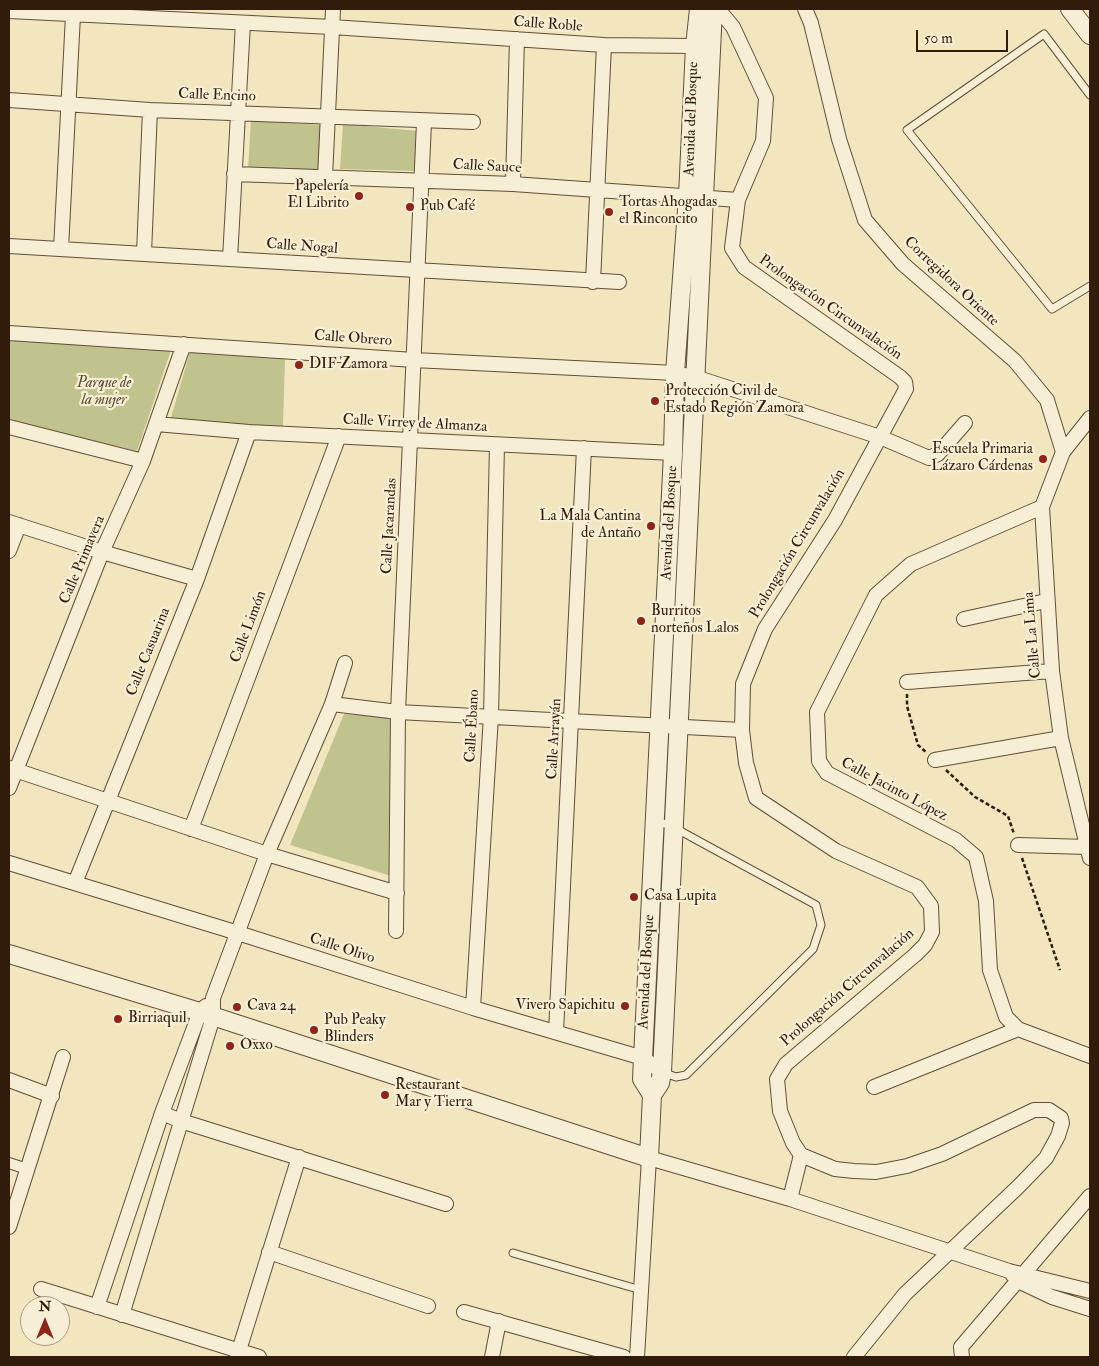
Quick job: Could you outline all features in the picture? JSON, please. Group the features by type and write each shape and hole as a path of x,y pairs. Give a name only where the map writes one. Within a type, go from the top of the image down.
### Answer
{"street":[{"path":"325,177 333,9"},
{"name":"Avenida del Bosque","path":"636,1357 652,1095 660,1083 662,1072 695,376 695,46 699,9"},
{"name":"Avenida del Bosque","path":"652,1095 642,1079 673,453 674,373 696,198 712,9"},
{"name":"Prolongacíon Circunvalación","path":"718,9 733,27 766,98 763,141 738,200 732,248 744,267 905,382"},
{"name":"Corregidora Oriente","path":"805,9 811,23 839,139 865,220 903,264 1015,361 1047,400 1063,452"},
{"path":"1070,9 1090,35"},
{"name":"Calle Roble","path":"9,11 332,27 604,45 695,46"},
{"path":"61,249 72,15"},
{"path":"230,259 243,23"},
{"path":"513,184 517,40"},
{"path":"593,282 604,45"},
{"name":"Calle Encino","path":"9,100 150,110 327,116 424,122 473,122"},
{"path":"144,253 150,110"},
{"name":"Calle Jacarandas","path":"396,931 398,712 423,181 424,122"},
{"name":"Calle Sauce","path":"234,174 513,184 738,200"},
{"name":"Calle Nogal","path":"9,246 593,282 619,282"},
{"name":"Calle Obrero","path":"9,333 414,360 674,373 695,376 880,437 929,458 938,454 965,423"},
{"name":"Calle Primavera","path":"9,788 12,769 102,552 143,460 184,344"},
{"name":"Prolongación Circunvalación","path":"801,1155 793,1144 780,1110 777,1079 780,1072 819,1034 925,946 932,932 933,919 931,906 917,888 836,850 756,798 746,763 742,730 742,684 765,629 836,520 906,389 905,382"},
{"name":"Calle La Lima","path":"1089,853 1061,738 1052,671 1046,601 1042,507 1063,452 1090,418"},
{"name":"Calle Virrey de Almanza","path":"156,424 249,432 673,453"},
{"path":"9,427 143,460"},
{"name":"Calle Casuarina","path":"75,883 197,579 249,432"},
{"name":"Calle Limón","path":"190,829 339,436"},
{"name":"Calle Ébano","path":"473,1008 491,716 498,445"},
{"name":"Calle Arrayán","path":"556,1032 584,448"},
{"name":"Calle Jacinto López","path":"1018,1029 1006,1017 990,970 986,901 976,857 956,840 827,773 819,761 817,712 876,594 911,564 1042,507"},
{"path":"9,551 14,524 197,579"},
{"path":"964,619 1046,601"},
{"path":"97,1307 162,1113 213,998 267,854 332,704 345,663"},
{"path":"907,682 1052,671"},
{"path":"332,704 398,712 742,730"},
{"path":"935,760 1061,738"},
{"path":"12,769 106,802 267,854 397,893"},
{"path":"1018,845 1089,853"},
{"name":"Calle Olivo","path":"9,863 473,1008 643,1058 662,1072"},
{"path":"9,954 206,1014 649,1158 790,1199 1009,1270 1052,1297 1090,1309"},
{"path":"122,1315 181,1121 206,1014"},
{"path":"874,1087 1018,1029 1090,1056"},
{"path":"9,1227 63,1057"},
{"path":"9,1080 52,1096"},
{"path":"790,1199 801,1155 835,1169 876,1172 906,1166 942,1154 1034,1110 1050,1110 1061,1118 1061,1129 1046,1158 905,1294 854,1357"},
{"path":"162,1113 181,1121 446,1204"},
{"path":"238,1354 299,1157"},
{"path":"9,1163 27,1169"},
{"path":"962,1357 961,1347 1090,1196"},
{"path":"269,1252 428,1306"},
{"path":"1020,1278 1090,1291"},
{"path":"42,1289 238,1354 259,1357"},
{"path":"464,1312 624,1357"},
{"path":"492,1357 499,1321"}],"lane":[{"path":"1090,95 1044,34 907,130 1052,309 1090,286"},
{"path":"654,820 673,827 816,905 821,925 813,949 686,1075 676,1078 662,1072"},
{"path":"513,1253 641,1290"}],"path":[{"path":"907,682 906,706 918,745 976,797 1008,816 1060,970"}],"green space":[{"path":"251,120 321,125 318,172 248,169"},
{"path":"343,124 418,131 417,171 340,169"},
{"name":"Parque de la mujer","path":"9,338 172,347 137,451 9,420"},
{"path":"191,348 285,357 283,427 170,421"},
{"path":"344,714 397,716 391,876 290,845"}],"place":[{"name":"Papelería El Librito","path":"359,196"},
{"name":"Pub Café","path":"410,207"},
{"name":"Tortas Ahogadas el Rinconcito","path":"609,212"},
{"name":"DIF Zamora","path":"299,365"},
{"name":"Protección Civil de Estado Región Zamora","path":"655,401"},
{"name":"Escuela Primaria Lázaro Cárdenas","path":"1043,459"},
{"name":"La Mala Cantina de Antaño","path":"651,526"},
{"name":"Burritos norteños Lalos","path":"641,621"},
{"name":"Casa Lupita","path":"634,897"},
{"name":"Vivero Sapichitu","path":"625,1006"},
{"name":"Cava 24","path":"237,1007"},
{"name":"Birriaquil","path":"118,1019"},
{"name":"Pub Peaky Blinders","path":"314,1030"},
{"name":"Oxxo","path":"230,1046"},
{"name":"Restaurant Mar y Tierra","path":"385,1095"}]}
